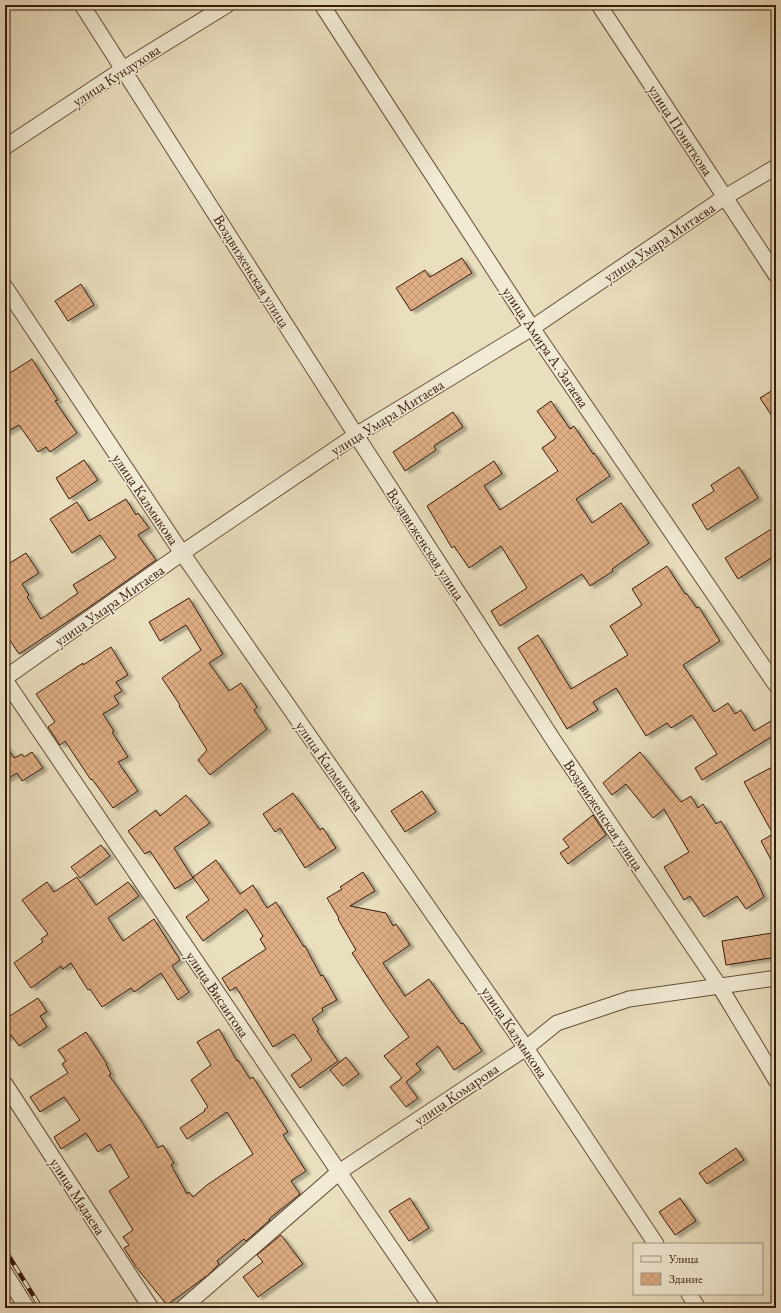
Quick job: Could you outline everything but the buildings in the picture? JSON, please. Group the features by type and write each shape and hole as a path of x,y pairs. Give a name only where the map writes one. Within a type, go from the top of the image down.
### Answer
{"street":[{"name":"Воздвиженская улица","path":"82,5 356,435 556,744 720,987 776,1080"},
{"name":"улица Кундухова","path":"5,147 123,69 227,5"},
{"name":"улица Амира А. Загаева","path":"322,5 532,328 776,685"},
{"name":"улица Поняткова","path":"599,5 776,276"},
{"name":"улица Умара Митаева","path":"5,679 182,553 356,435 532,328 725,197 776,167"},
{"name":"улица Калмыкова","path":"5,287 182,553 526,1048 655,1243"},
{"name":"улица Висаитова","path":"5,679 10,700 432,1308"},
{"name":"улица Комарова","path":"183,1308 339,1172 526,1048 557,1023 629,1000 776,978"},
{"name":"улица Мадаева","path":"5,1084 151,1308"},
{"path":"5,1273 27,1308"},
{"path":"689,1295 698,1308"}],"railway":[{"path":"5,1250 41,1308"}]}
